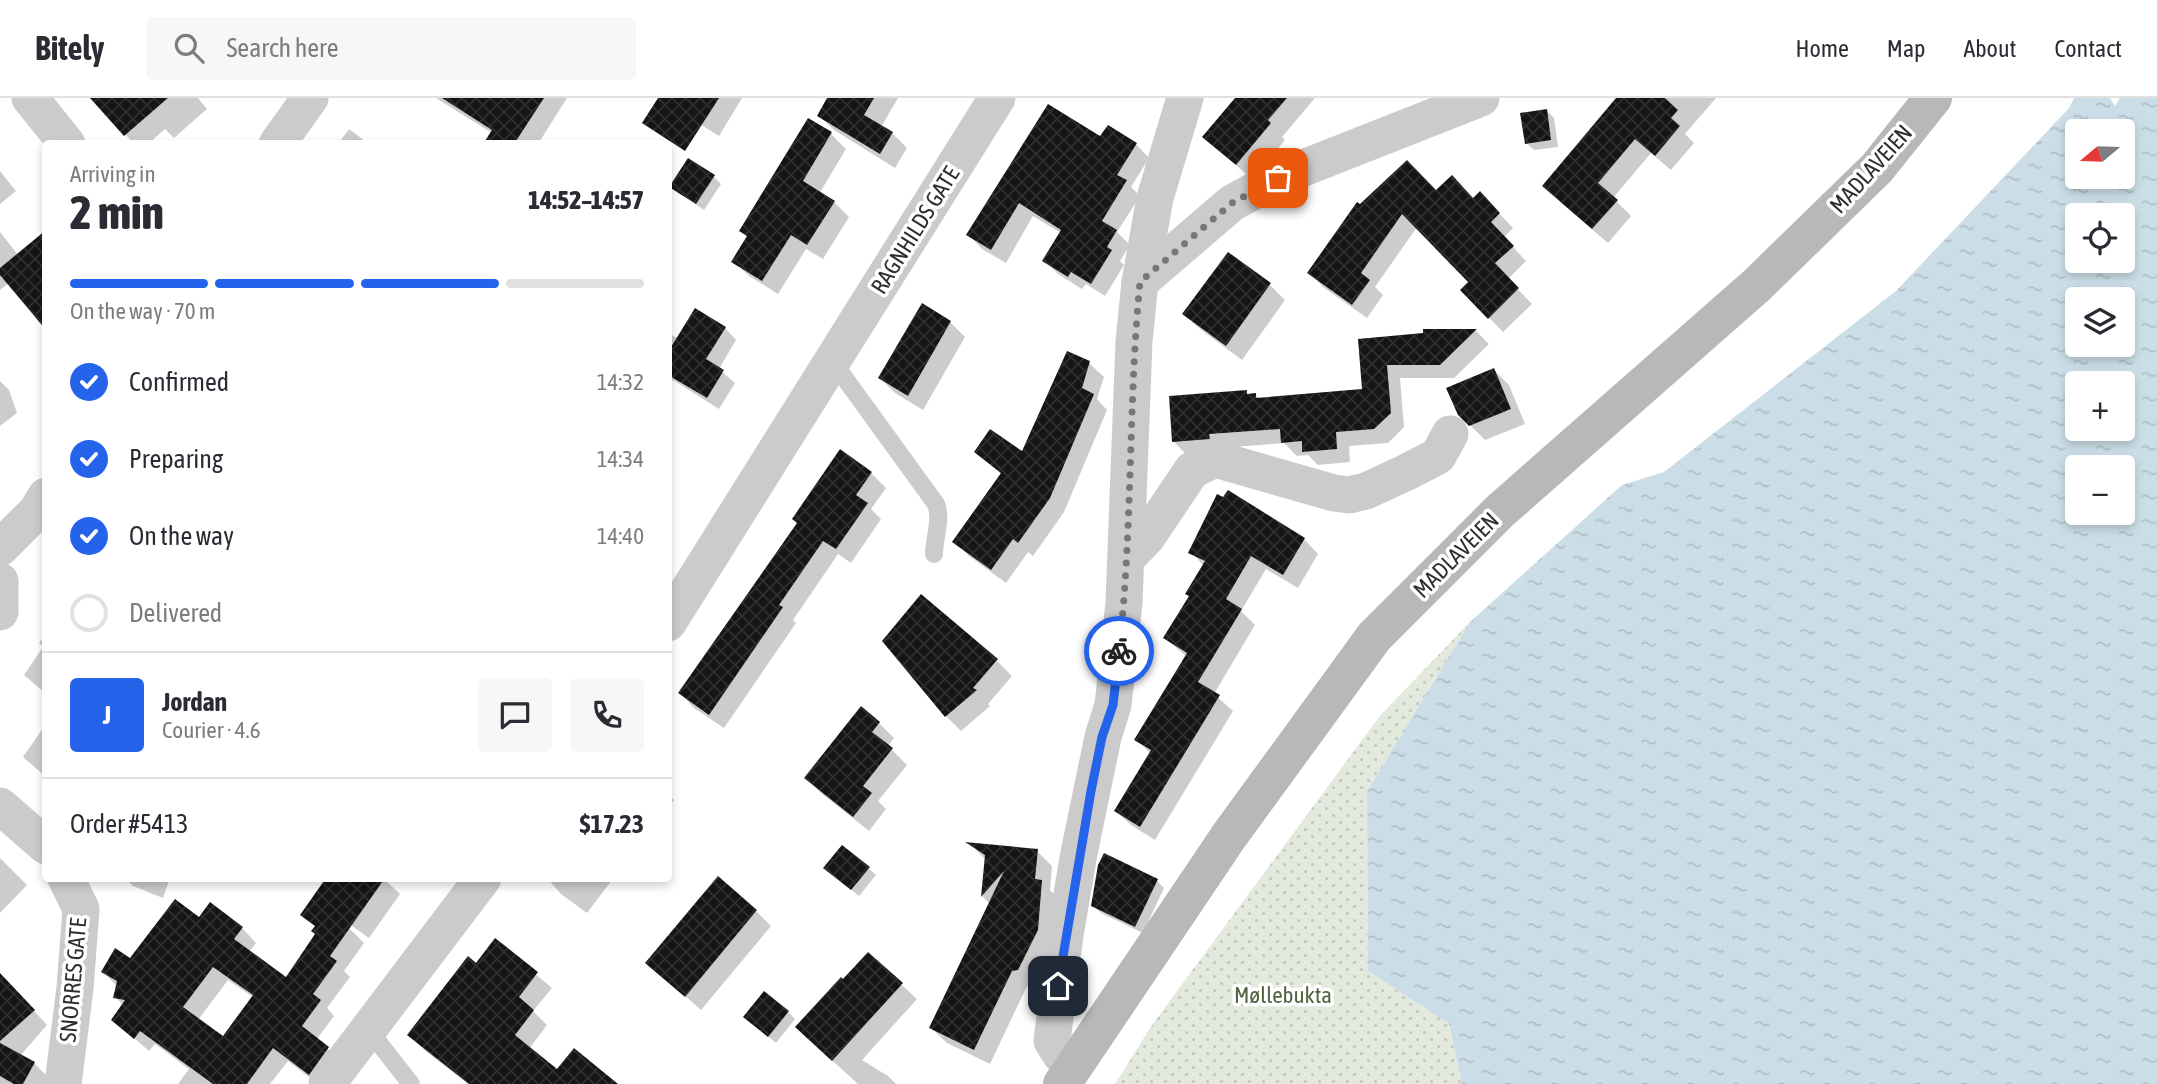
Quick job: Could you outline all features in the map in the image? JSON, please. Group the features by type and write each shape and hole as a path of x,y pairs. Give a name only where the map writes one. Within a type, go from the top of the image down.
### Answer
{"main road":[{"name":"MADLAVEIEN","path":"1069,1073 1229,836 1374,636 1500,511 1757,285 1877,168 1933,98"}],"street":[{"path":"30,98 63,140"},
{"path":"280,140 310,98"},
{"name":"RAGNHILDS GATE","path":"672,617 998,98"},
{"path":"1069,1073 1052,1041 1065,935 1079,853 1102,737 1113,705 1126,559 1134,341 1140,282 1155,198 1185,98"},
{"path":"1140,282 1232,203 1267,184 1481,98"},
{"path":"1126,559 1147,537 1192,470 1216,459 1349,495 1366,491 1438,456 1450,434"},
{"path":"0,548 42,503"},
{"path":"0,581 0,612"},
{"path":"0,806 42,843"},
{"name":"SNORRES GATE","path":"63,1084 75,988 80,909 68,882"},
{"path":"327,1084 480,882"}],"lane":[{"path":"833,362 936,504 939,517 934,554"},
{"path":"368,1029 411,1084"}],"green space":[{"name":"Møllebukta","path":"1470,622 1367,791 1368,971 1449,1024 1462,1084 1115,1084 1152,1025 1379,717"}],"water":[{"path":"2074,98 2110,98 2115,106 2120,98 2157,98 2157,1084 1462,1084 1449,1024 1368,971 1367,791 1470,622 1622,485 1664,472 1896,291 2069,108"}],"building":[{"path":"90,98 168,98 124,136"},
{"path":"442,98 544,98 517,140 486,140 492,130"},
{"path":"658,98 719,98 685,151 672,140 642,123"},
{"path":"827,98 874,98 864,115 893,132 880,154 817,116"},
{"path":"1235,98 1287,98 1268,120 1271,123 1236,165 1202,137"},
{"path":"1616,98 1665,98 1678,110 1671,118 1680,126 1655,156 1635,139 1598,183 1618,200 1592,229 1542,186"},
{"path":"1048,104 1100,136 1108,125 1137,143 1117,175 1127,180 1102,221 1117,230 1107,247 1112,250 1091,284 1071,272 1068,277 1042,261 1061,230 1019,203 991,250 966,235"},
{"path":"1547,109 1551,140 1525,144 1520,113"},
{"path":"808,118 832,132 803,181 835,201 807,245 791,235 762,281 731,262 747,236 739,231"},
{"path":"688,158 715,175 696,204 672,189 672,182"},
{"path":"1407,160 1436,190 1452,175 1473,198 1480,191 1500,213 1491,222 1514,246 1495,263 1519,288 1488,319 1460,290 1468,282 1402,214 1361,273 1370,280 1352,305 1307,273 1357,202 1360,204"},
{"path":"42,233 42,325 0,275 0,268"},
{"path":"1228,252 1271,283 1226,346 1182,314"},
{"path":"922,303 951,321 908,396 878,378"},
{"path":"695,308 726,327 706,359 724,370 707,398 672,377 672,345"},
{"path":"1423,329 1477,329 1440,365 1387,365 1391,413 1374,429 1336,432 1337,449 1302,452 1302,441 1281,443 1280,429 1209,434 1210,439 1172,442 1169,396 1247,390 1247,394 1256,393 1256,398 1362,389 1358,339 1423,333"},
{"path":"1067,351 1090,361 1082,388 1094,394 1050,498 1018,543 1013,539 991,570 952,542 1001,473 974,452 990,429 1022,451"},
{"path":"1494,368 1511,409 1469,426 1458,415 1446,388"},
{"path":"840,449 872,472 856,495 868,503 836,549 823,541 779,605 783,607 709,715 678,693 797,523 792,519"},
{"path":"1228,490 1305,538 1283,575 1251,556 1226,599 1242,609 1198,682 1220,695 1140,827 1114,811 1151,750 1134,740 1187,653 1163,638 1189,596 1185,594 1205,561 1188,553 1217,494 1223,497"},
{"path":"921,594 998,659 973,688 977,690 945,717 882,641"},
{"path":"861,706 880,722 872,732 893,748 863,786 872,793 853,817 804,778"},
{"path":"965,842 1038,849 1035,879 1042,880 1038,930 1018,970 1012,971 974,1050 929,1028 1004,871 981,897 985,855"},
{"path":"842,845 870,867 851,890 823,868"},
{"path":"1104,853 1158,879 1135,927 1091,906 1098,865"},
{"path":"718,876 757,910 685,997 645,963"},
{"path":"323,882 382,882 330,956 337,961 313,994 321,1000 302,1026 329,1047 309,1075 273,1048 247,1084 213,1084 140,1031 134,1039 111,1020 125,1000 113,998 117,981 101,972 115,948 130,958 175,899 199,917 210,902 243,927 234,939 286,977 315,934 311,931 315,926 300,915","holes":["213,967 253,995 223,1036 183,1007"]},
{"path":"495,938 538,972 519,997 534,1010 515,1035 557,1069 574,1048 618,1084 469,1084 407,1035 468,956 476,963"},
{"path":"868,952 903,983 832,1061 795,1027"},
{"path":"0,973 35,1010 0,1041"},
{"path":"764,991 789,1011 768,1037 743,1017"},
{"path":"0,1043 35,1062 23,1084 14,1084 0,1076"}],"way so far":[{"path":"1119,651 1124,603 1134,341 1140,282 1232,203 1278,178"}],"route":[{"path":"1058,986 1091,791 1102,737 1113,705 1119,651"}]}
